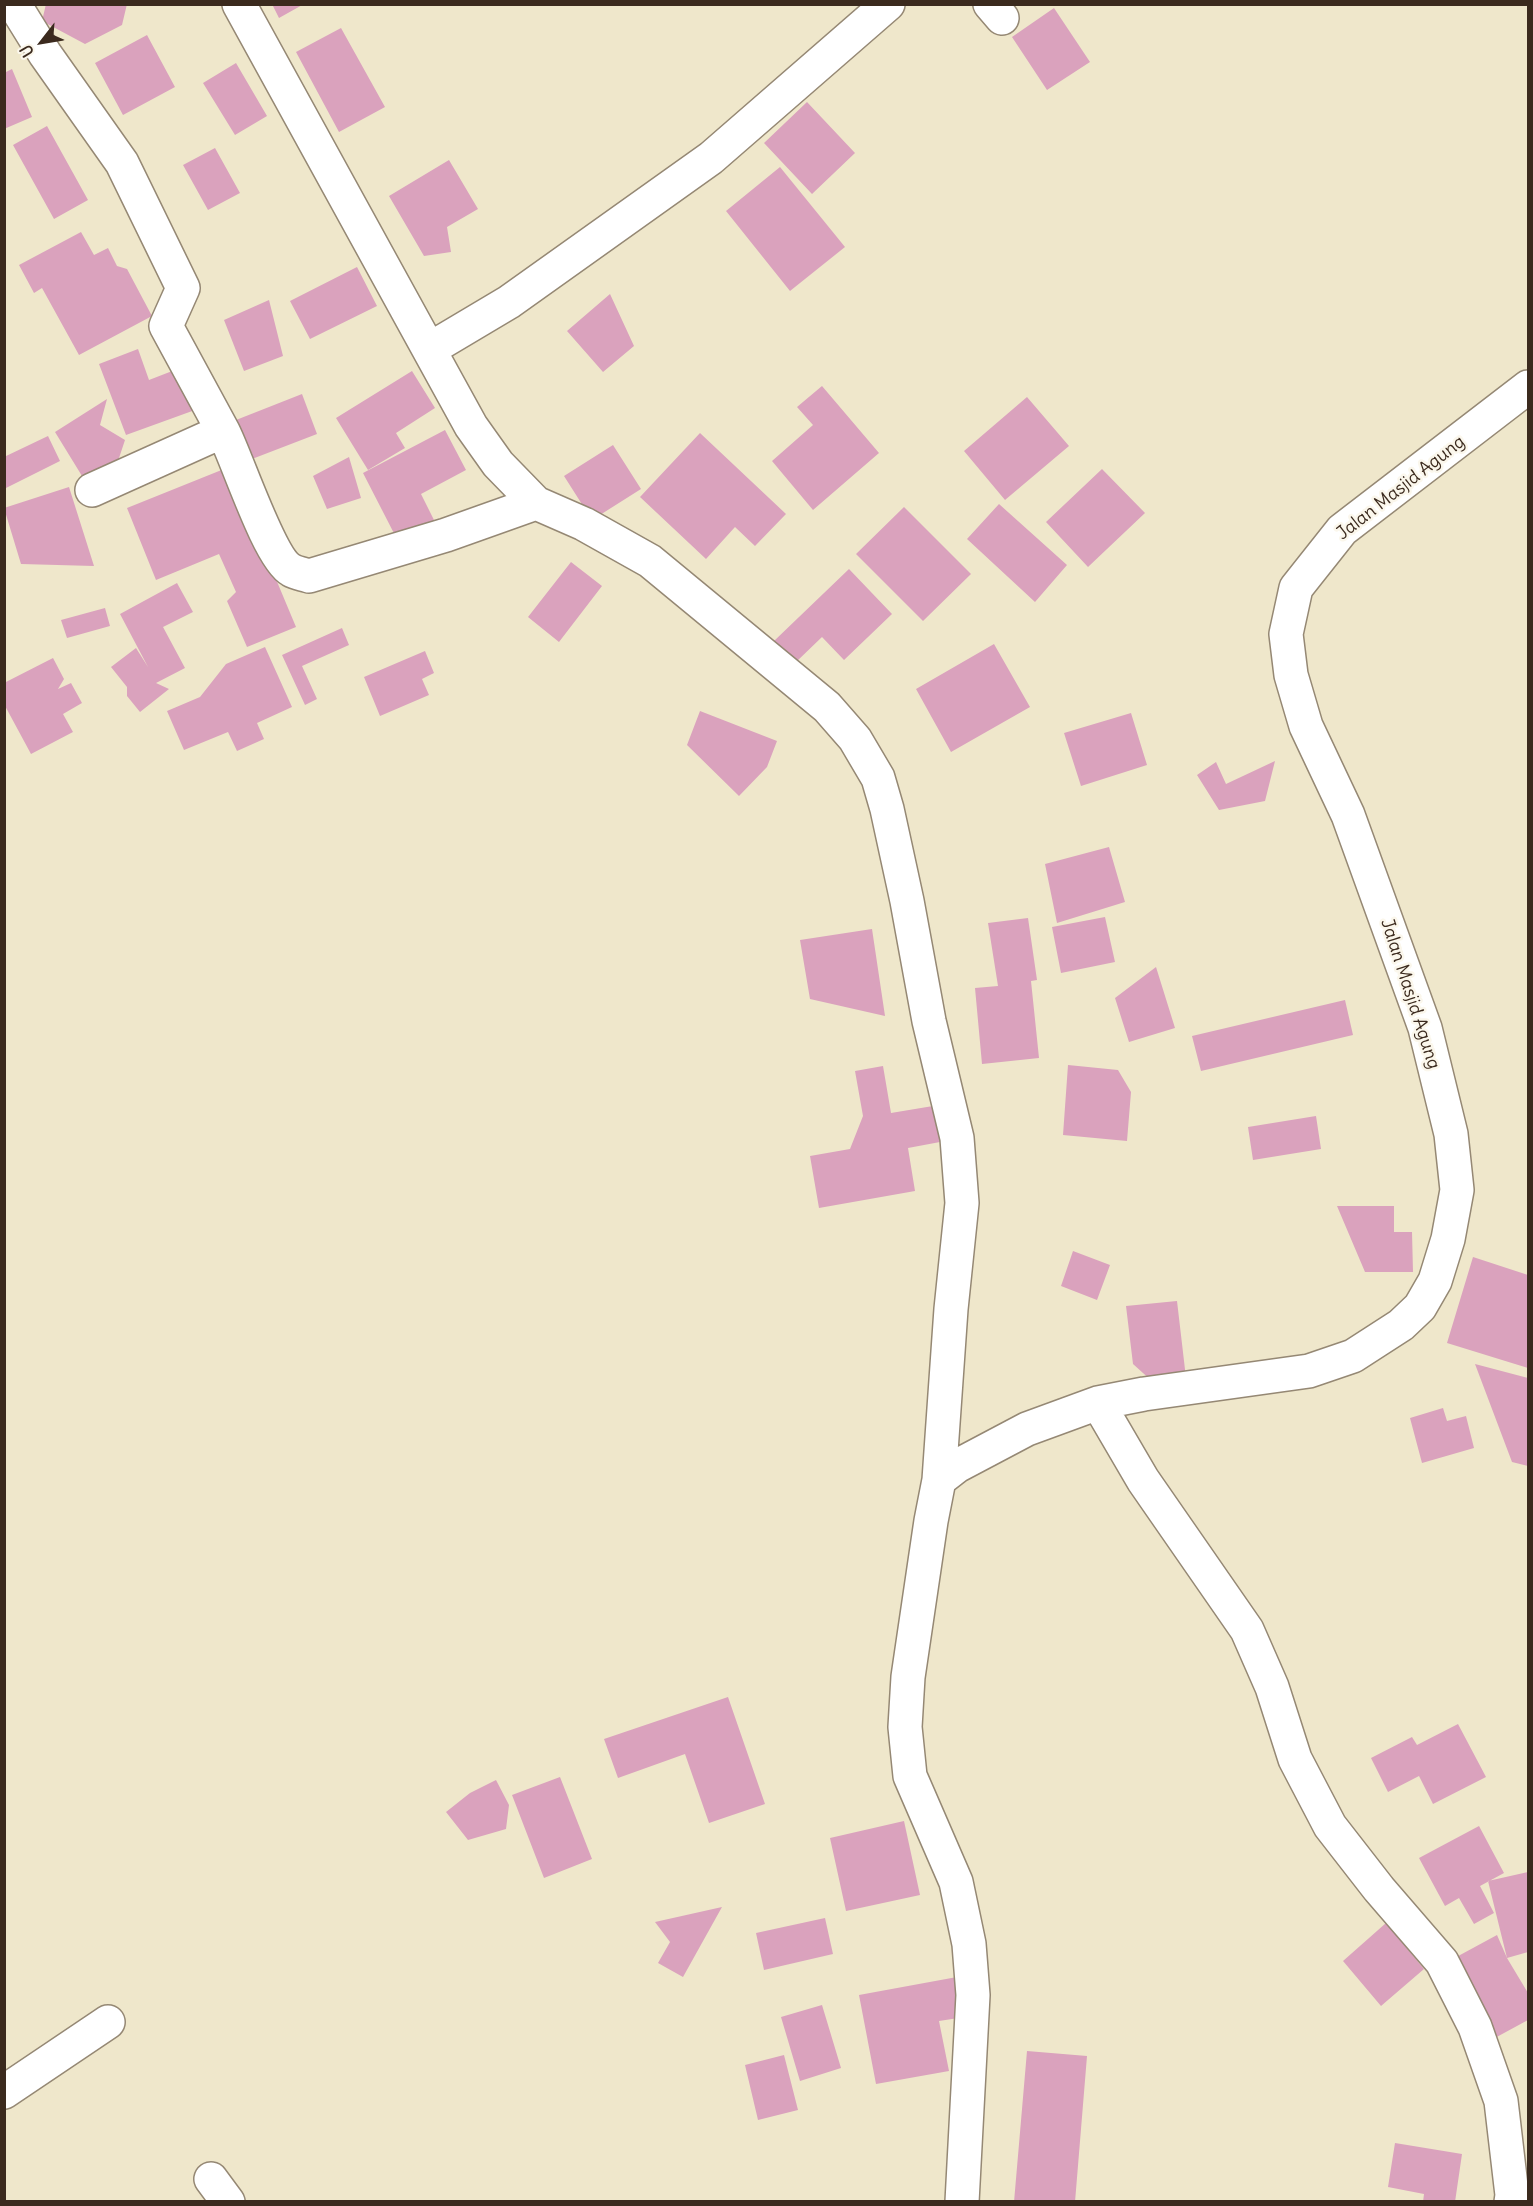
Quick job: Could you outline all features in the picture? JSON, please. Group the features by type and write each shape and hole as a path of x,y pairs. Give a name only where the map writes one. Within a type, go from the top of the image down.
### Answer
{"street":[{"path":"14,4 45,54 122,163 165,251 183,288 166,326 223,431 247,493 280,560 290,570 309,576 446,535 536,503"},
{"path":"239,4 471,426 498,464 536,503 584,524 650,561 827,706 855,739 878,778 908,901 929,1021 957,1138 962,1203 951,1309 939,1480 908,1677 905,1726 910,1776 956,1882 969,1944 973,1995 962,2202"},
{"path":"430,349 508,302 711,158 888,4"},
{"name":"Jalan Masjid Agung","path":"939,1480 957,1466 1027,1429 1098,1403 1144,1394 1309,1371 1353,1356 1401,1325 1420,1307 1435,1281 1448,1239 1457,1190 1451,1134 1425,1029 1348,815 1306,726 1291,675 1286,634 1296,588 1342,530 1528,387"},
{"path":"92,490 223,431"},
{"path":"1098,1403 1143,1480 1247,1630 1272,1687 1295,1758 1330,1826 1379,1889 1442,1962 1475,2027 1502,2101 1511,2202"},
{"path":"4,2092 108,2022"}],"building":[{"path":"46,4 127,4 122,25 85,44 42,21"},
{"path":"272,4 304,4 279,18"},
{"path":"1054,8 1090,62 1047,90 1012,37"},
{"path":"341,28 385,107 339,132 296,52"},
{"path":"147,35 175,87 123,115 95,63"},
{"path":"236,63 267,116 235,135 203,83"},
{"path":"12,69 32,117 4,129 4,73"},
{"path":"807,102 855,153 812,194 764,143"},
{"path":"47,126 88,200 54,219 13,145"},
{"path":"215,148 240,193 208,210 183,165"},
{"path":"449,160 478,209 447,227 451,252 424,256 389,196"},
{"path":"780,167 845,247 790,291 726,211"},
{"path":"81,232 94,255 108,248 117,266 127,269 152,316 79,355 42,288 34,293 19,265"},
{"path":"357,267 377,306 310,339 290,301"},
{"path":"610,294 634,346 603,372 567,331"},
{"path":"269,300 283,356 244,371 224,320"},
{"path":"138,349 149,380 180,368 195,410 126,435 99,364"},
{"path":"412,371 435,408 396,433 405,448 368,470 336,418"},
{"path":"822,386 879,453 813,510 772,461 813,425 797,407"},
{"path":"302,394 317,434 252,459 236,420"},
{"path":"1027,397 1069,446 1005,500 964,451"},
{"path":"107,399 100,425 125,440 115,470 82,476 55,432"},
{"path":"445,430 466,470 421,494 437,526 400,545 363,473"},
{"path":"700,433 786,514 755,546 735,527 706,559 640,497"},
{"path":"48,436 60,461 4,489 4,457"},
{"path":"613,445 641,489 592,520 564,476"},
{"path":"349,457 361,498 327,509 313,476"},
{"path":"229,467 296,627 247,647 227,601 236,592 219,554 156,580 127,508"},
{"path":"1102,469 1145,513 1088,567 1046,522"},
{"path":"69,487 94,566 21,564 4,508"},
{"path":"999,504 1067,565 1035,602 967,539"},
{"path":"904,507 971,574 923,621 856,554"},
{"path":"571,562 602,586 559,642 528,617"},
{"path":"849,569 892,614 844,660 822,637 795,663 774,641"},
{"path":"177,583 193,612 163,627 185,668 156,683 169,689 140,712 127,696 127,687 111,667 136,648 148,667 120,614"},
{"path":"105,608 110,626 67,638 61,620"},
{"path":"342,628 349,645 302,666 317,699 305,705 282,655"},
{"path":"994,644 1030,707 951,752 916,689"},
{"path":"265,647 292,707 257,723 264,739 237,751 228,732 184,750 167,711 200,697 226,664"},
{"path":"425,651 434,673 422,679 429,695 380,716 364,677"},
{"path":"53,658 64,679 58,689 71,683 82,703 63,714 73,732 31,754 4,704 4,683"},
{"path":"700,711 777,741 767,767 739,796 687,745"},
{"path":"1131,713 1147,765 1081,786 1064,733"},
{"path":"1275,761 1265,801 1219,810 1197,775 1216,762 1226,784"},
{"path":"1109,847 1125,902 1057,923 1045,864"},
{"path":"1105,917 1115,962 1061,973 1052,927"},
{"path":"1028,918 1037,980 1031,981 1039,1058 982,1064 975,988 998,986 988,923"},
{"path":"872,929 885,1016 810,999 800,940"},
{"path":"1156,967 1175,1028 1129,1042 1115,998"},
{"path":"1345,1000 1353,1035 1201,1071 1192,1036"},
{"path":"1068,1065 1118,1070 1131,1092 1127,1141 1063,1135"},
{"path":"883,1066 891,1113 933,1106 940,1142 908,1148 915,1191 819,1208 810,1156 850,1149 863,1116 855,1071"},
{"path":"1316,1116 1321,1149 1253,1160 1248,1127"},
{"path":"1337,1206 1394,1206 1394,1232 1412,1232 1413,1272 1365,1272"},
{"path":"1073,1251 1110,1265 1097,1300 1061,1286"},
{"path":"1473,1257 1528,1275 1528,1368 1447,1343"},
{"path":"1177,1301 1186,1378 1153,1382 1133,1364 1126,1306"},
{"path":"1475,1364 1528,1378 1528,1466 1512,1462"},
{"path":"1443,1408 1447,1421 1466,1416 1474,1448 1422,1463 1410,1418"},
{"path":"728,1697 765,1804 709,1823 685,1754 618,1778 604,1739"},
{"path":"1458,1724 1486,1777 1433,1804 1419,1776 1388,1792 1371,1758 1412,1737 1417,1745"},
{"path":"560,1777 592,1859 544,1878 512,1795"},
{"path":"496,1780 509,1805 506,1829 468,1840 446,1812 470,1793"},
{"path":"904,1821 920,1895 846,1911 830,1838"},
{"path":"1479,1826 1504,1873 1480,1886 1494,1913 1474,1924 1459,1898 1445,1906 1419,1858"},
{"path":"1528,1872 1528,1952 1507,1958 1488,1881"},
{"path":"722,1907 683,1977 658,1963 670,1942 655,1922"},
{"path":"825,1918 833,1954 764,1970 756,1933"},
{"path":"1386,1923 1424,1969 1381,2006 1343,1961"},
{"path":"1497,1935 1507,1958 1528,1993 1528,2020 1493,2039 1449,1961"},
{"path":"957,1977 965,2017 939,2021 949,2071 876,2084 859,1995"},
{"path":"822,2005 841,2068 800,2081 781,2017"},
{"path":"1027,2051 1087,2056 1075,2202 1014,2202"},
{"path":"784,2055 798,2110 758,2120 745,2065"},
{"path":"1395,2143 1462,2154 1455,2202 1423,2202 1424,2194 1388,2187"}]}
